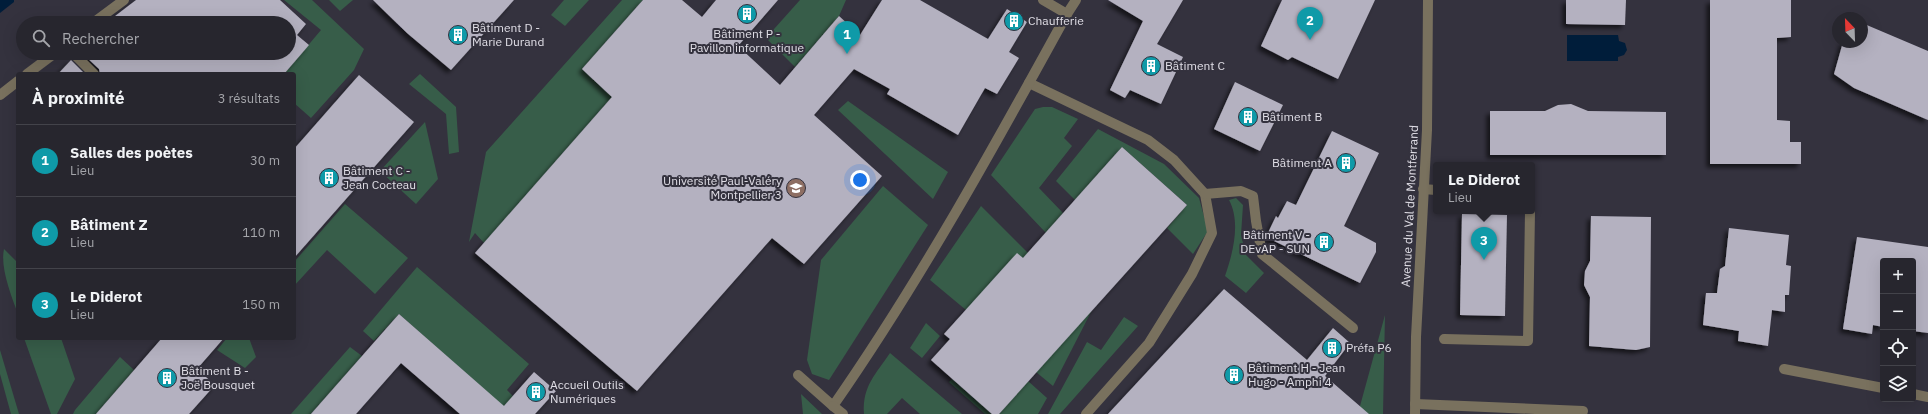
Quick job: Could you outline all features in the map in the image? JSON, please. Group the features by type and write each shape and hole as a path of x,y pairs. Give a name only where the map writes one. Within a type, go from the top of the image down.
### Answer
{"street":[{"path":"102,16 124,0"},
{"path":"1043,0 1067,14"},
{"path":"833,406 881,335 947,226 1076,0"},
{"name":"Avenue du Val de Montferrand","path":"1415,409 1416,337 1427,130 1428,0"},
{"path":"30,72 46,60"},
{"path":"80,60 92,72"},
{"path":"0,95 16,83"},
{"path":"1029,83 1148,140 1174,160 1204,194 1212,233 1192,274 1149,342 1086,414"},
{"path":"1423,189 1433,190"},
{"path":"1204,194 1241,191 1253,196 1262,254 1353,328"},
{"path":"1444,339 1528,341 1530,214"},
{"path":"1784,369 1880,387"},
{"path":"798,375 843,414"},
{"path":"1916,395 1928,397"},
{"path":"1415,409 1582,411 1582,414"}],"green space":[{"path":"284,0 312,0 364,49 354,70 311,118 296,105 296,72 286,72 321,30"},
{"path":"329,0 353,0 340,11"},
{"path":"564,0 589,0 565,26 551,15"},
{"path":"622,0 643,0 582,69 612,97 484,243 475,233 469,242 486,152"},
{"path":"800,0 846,0 839,16 795,67 766,38"},
{"path":"420,74 456,107 459,152 449,154 446,114 409,84"},
{"path":"848,101 948,172 933,199 838,110"},
{"path":"1052,107 1078,119 1064,138 1072,146 1039,188 1063,213 1046,233 991,175 1035,109"},
{"path":"425,122 438,179 416,204 380,171"},
{"path":"1098,129 1164,164 1199,198 1208,231 1193,254 1167,228 1187,205 1122,147 1075,200 1056,181"},
{"path":"883,186 928,225 829,380 812,374 807,360 821,260"},
{"path":"1236,198 1243,205 1241,235 1246,255 1264,273 1246,293 1225,276 1231,258 1235,228 1235,218 1229,200"},
{"path":"345,204 408,258 375,294 327,250 296,284 296,260"},
{"path":"981,206 1028,253 972,315 930,280"},
{"path":"4,249 16,261 16,309 9,290 3,256"},
{"path":"417,267 529,364 507,390 522,405 512,414 399,314 374,341 363,331"},
{"path":"1092,310 1053,386 1036,372"},
{"path":"1385,315 1383,414 1353,414 1360,406"},
{"path":"1124,317 1138,326 1060,414 1048,414 1087,342 1101,350"},
{"path":"926,323 940,336 922,358 910,348"},
{"path":"25,340 62,340 75,379 57,414 51,414"},
{"path":"225,340 250,340 256,357 245,368 217,350"},
{"path":"350,347 362,356 311,414 291,414"},
{"path":"0,350 19,414 11,414 0,374"},
{"path":"890,353 962,414 920,414 902,398 887,414 864,414 865,396 868,388 875,374"},
{"path":"120,357 134,370 96,414 73,414 75,410"},
{"path":"952,379 992,414 985,414 949,382"},
{"path":"1028,381 1047,398 1038,414 999,414"},
{"path":"801,394 822,414 803,414"}],"water":[{"path":"0,0 14,0 14,2 0,13"},
{"path":"1567,35 1618,35 1619,41 1625,43 1627,50 1624,55 1618,57 1618,61 1567,61"}],"building":[{"path":"136,0 280,0 306,24 297,35 309,45 286,72 100,72 99,69 89,60 296,60 296,16 115,16"},
{"name":"Bâtiment D - Marie Durand","path":"373,0 514,0 451,70 407,33"},
{"path":"643,0 682,0 702,17 716,0 778,0 738,46 780,85 839,16 860,35 882,0 920,0 988,39 1007,9 1027,22 1009,52 1019,58 997,94 985,88 958,135 887,94 890,89 854,69 814,115 882,176 804,264 772,238 637,391 475,253 612,97 582,69"},
{"name":"Bâtiment C","path":"1108,0 1183,0 1157,44 1183,57 1161,104 1130,90 1125,98 1110,90 1143,21"},
{"path":"1282,0 1375,0 1338,79 1292,57 1288,60 1261,46"},
{"path":"1566,0 1626,0 1625,25 1566,24"},
{"path":"1710,0 1791,0 1791,37 1777,38 1777,120 1790,121 1790,142 1801,142 1801,164 1710,164"},
{"path":"1868,26 1928,51 1928,120 1854,88 1834,74 1841,48 1868,48"},
{"path":"71,60 83,72 60,72"},
{"name":"Bâtiment C - Jean Cocteau","path":"359,75 414,122 296,256 296,147"},
{"name":"Bâtiment B","path":"1235,82 1283,105 1260,151 1214,129"},
{"path":"1571,104 1588,111 1666,112 1666,155 1490,155 1490,111 1545,111 1558,105"},
{"path":"1332,131 1379,153 1344,226 1376,243 1376,252 1360,283 1266,237 1276,216 1278,218 1287,201 1296,205"},
{"path":"1122,147 1187,205 999,414 992,414 931,360 950,339 944,334 1017,253 1023,258"},
{"path":"1462,214 1507,215 1505,316 1460,315"},
{"path":"1591,216 1651,217 1650,347 1636,350 1589,346 1590,297 1584,285 1585,271 1590,261"},
{"path":"1729,228 1789,235 1786,265 1791,266 1789,295 1785,295 1785,312 1772,310 1768,346 1738,341 1739,331 1703,325 1706,293 1717,293 1720,269 1725,266"},
{"path":"1857,237 1928,247 1928,333 1916,331 1916,258 1880,258 1880,326 1873,325 1872,334 1843,329"},
{"name":"Bâtiment H - Jean Hugo - Amphi 4","path":"1224,289 1307,360 1333,328 1350,343 1325,376 1369,414 1108,414"},
{"path":"399,314 504,406 534,372 556,391 535,414 460,414 401,363 356,414 311,414"},
{"name":"Bâtiment B - Joë Bousquet","path":"160,340 222,340 197,369 215,385 189,414 96,414"}],"place":[{"name":"Bâtiment P - Pavillon informatique","path":"747,14"},
{"name":"Chaufferie","path":"1014,21"},
{"name":"Bâtiment D - Marie Durand","path":"458,35"},
{"name":"Bâtiment Z","path":"1310,40"},
{"name":"Salles des poètes","path":"847,54"},
{"name":"Bâtiment C","path":"1151,66"},
{"name":"Bâtiment B","path":"1248,117"},
{"name":"Bâtiment A","path":"1346,163"},
{"name":"Bâtiment C - Jean Cocteau","path":"329,178"},
{"name":"Université Paul-Valéry Montpellier 3","path":"796,188"},
{"name":"Bâtiment V - DEvAP - SUN","path":"1324,242"},
{"name":"Le Diderot","path":"1484,260"},
{"name":"Préfa P6","path":"1332,348"},
{"name":"Bâtiment H - Jean Hugo - Amphi 4","path":"1234,375"},
{"name":"Bâtiment B - Joë Bousquet","path":"167,378"},
{"name":"Accueil Outils Numériques","path":"536,392"}]}
